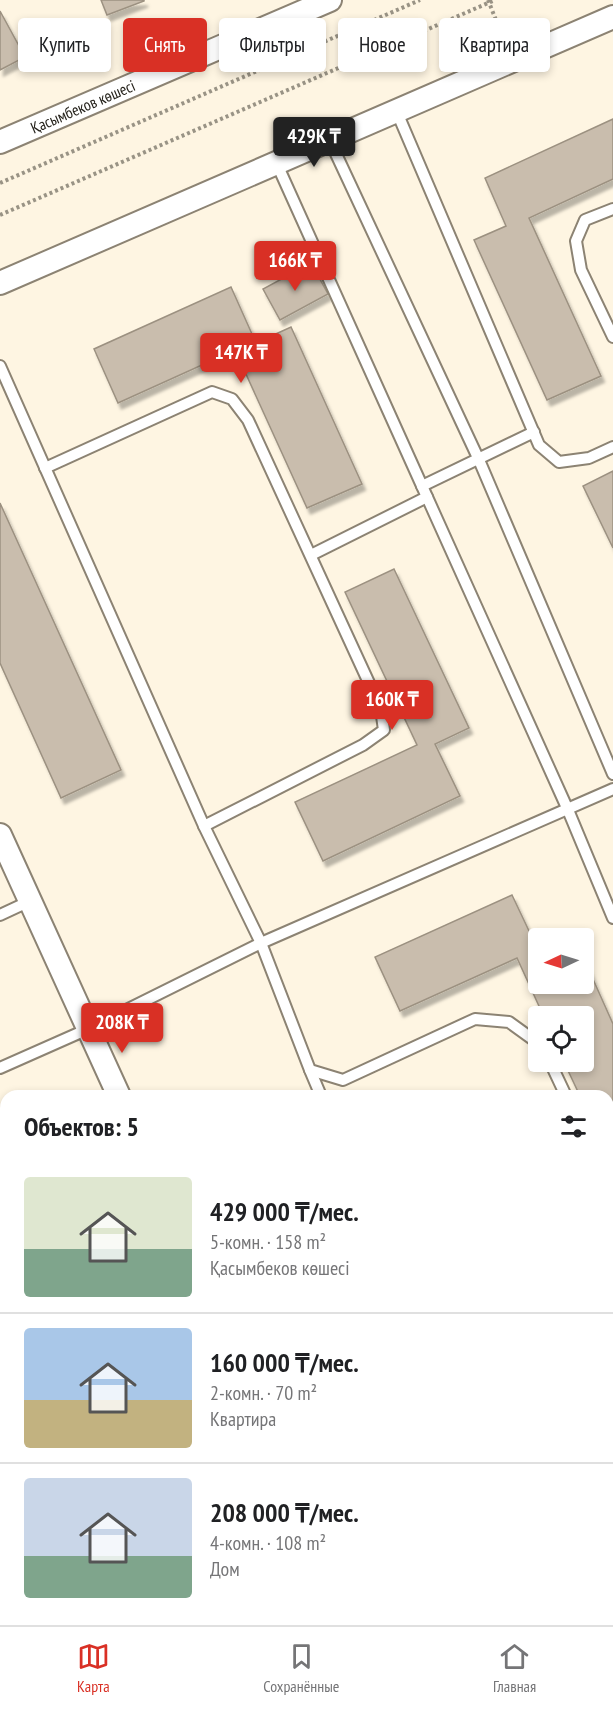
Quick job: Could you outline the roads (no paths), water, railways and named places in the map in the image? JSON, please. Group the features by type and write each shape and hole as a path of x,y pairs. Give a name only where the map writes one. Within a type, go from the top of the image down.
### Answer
{"street":[{"name":"Қасымбеков көшесі","path":"0,142 330,0"},
{"path":"0,283 613,17"},
{"path":"0,835 116,1090"}],"lane":[{"path":"396,110 539,445 559,462 589,458 613,447"},
{"path":"330,141 479,460 613,774"},
{"path":"276,162 568,810 613,918"},
{"path":"613,209 585,220 576,241 581,270 613,337"},
{"path":"0,366 204,826 261,943 318,1090"},
{"path":"45,468 212,392 232,399 248,420 381,709 384,730 363,746 204,826"},
{"path":"422,486 534,432"},
{"path":"311,555 427,497"},
{"path":"0,1068 88,1029 261,943 613,789"},
{"path":"0,915 30,901"},
{"path":"310,1070 343,1080 475,1019 509,1022 528,1036"},
{"path":"555,1072 563,1090"}]}
